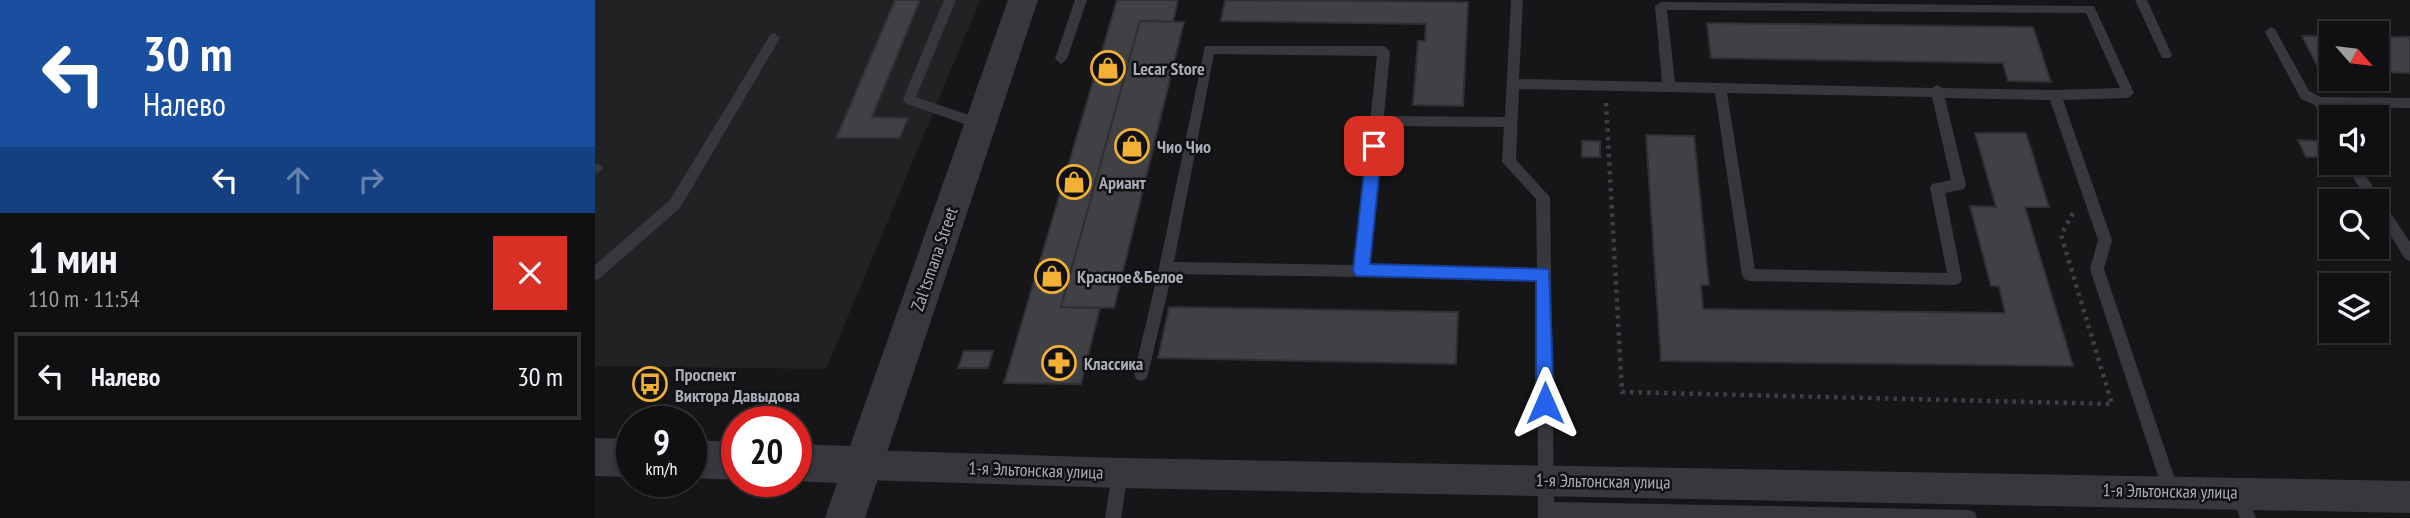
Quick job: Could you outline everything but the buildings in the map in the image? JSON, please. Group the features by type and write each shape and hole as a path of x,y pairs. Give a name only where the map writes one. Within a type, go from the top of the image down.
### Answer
{"street":[{"name":"Zal'tsmana Street","path":"845,518 1023,0"},
{"path":"595,457 616,458"},
{"name":"1-я Эльтонская улица","path":"812,463 1121,473 1546,503 2171,491 2243,505 2410,497"}],"lane":[{"path":"950,0 909,99 981,125"},
{"path":"1061,59 1081,0"},
{"path":"1517,0 1509,162 1543,197 1546,503 1969,518"},
{"path":"2141,0 2166,55"},
{"path":"1515,83 1720,87 1937,90 2055,95 2128,93 2090,9 1661,6 1669,86"},
{"path":"2271,32 2305,95 2320,102 2410,103"},
{"path":"595,274 675,204 773,38"},
{"path":"1141,374 1166,268 1209,49 1384,51 1361,271"},
{"path":"1720,87 1749,275 1955,279 1937,188 1959,185 1937,90"},
{"path":"2055,95 2105,240 2097,269 2171,491"},
{"path":"1377,121 1512,122"},
{"path":"2389,220 2410,256"},
{"path":"1166,268 1544,274"},
{"path":"1113,518 1121,473"}],"path":[{"path":"1605,85 1622,392 2112,404 2061,235 2078,205"}],"shaded area":[{"path":"595,0 980,0 826,369 595,366"}],"place":[{"name":"Lecar Store","path":"1108,68"},
{"name":"Чио Чио","path":"1132,146"},
{"name":"Ариант","path":"1074,182"},
{"name":"Красное&Белое","path":"1052,276"},
{"name":"Классика","path":"1059,363"},
{"name":"Проспект Виктора Давыдова","path":"650,384"}],"route":[{"path":"1374,146 1361,271 1544,274 1545,403"}]}
